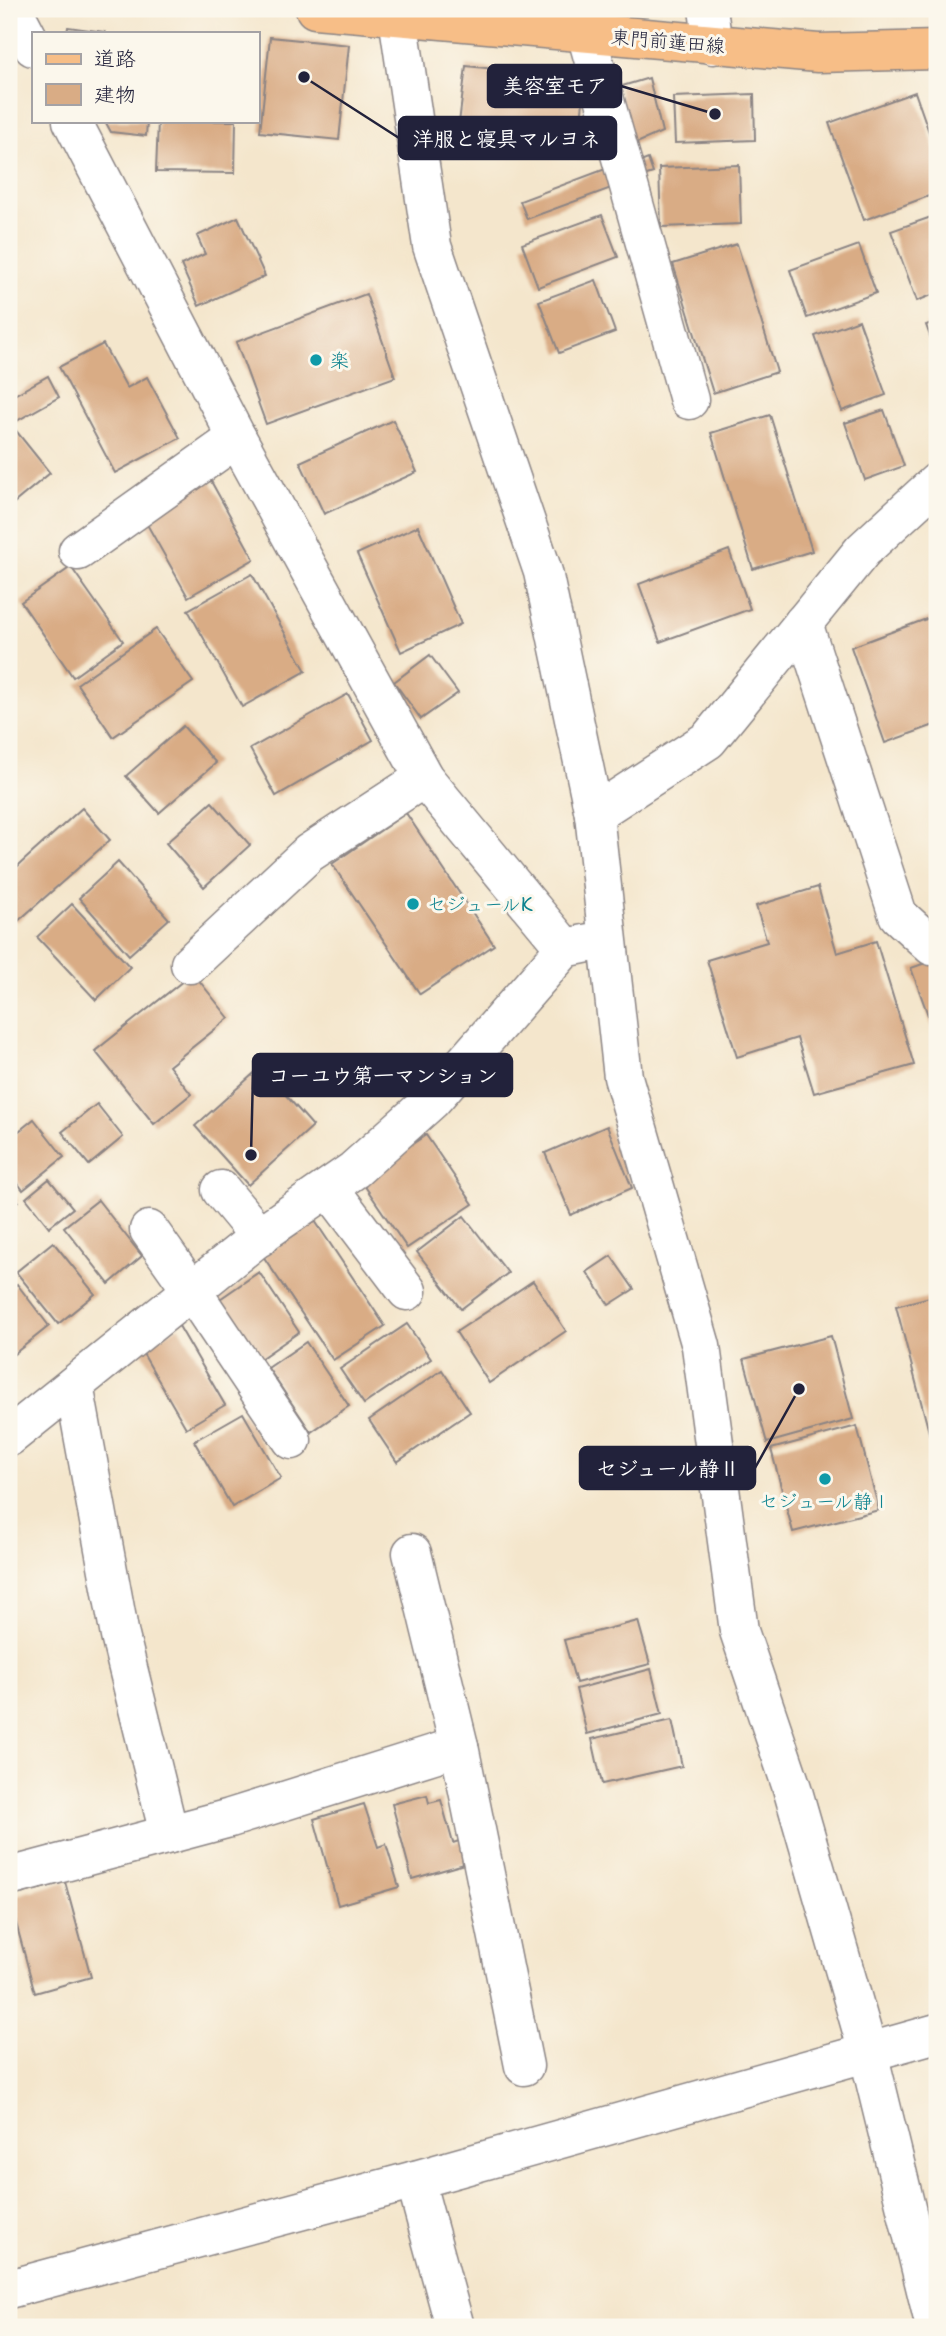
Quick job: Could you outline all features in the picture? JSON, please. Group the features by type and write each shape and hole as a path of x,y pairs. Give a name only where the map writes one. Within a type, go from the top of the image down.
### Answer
{"main road":[{"name":"東門前蓮田線","path":"315,9 398,17 711,27 818,53 937,50"}],"street":[{"path":"13,9 32,45"},
{"path":"398,17 432,246 543,572 594,814 623,1077 701,1346 739,1631 792,1788 868,2052 935,2327"},
{"path":"562,24 689,400"},
{"path":"73,122 237,438 424,778 565,948"},
{"path":"78,551 237,438"},
{"path":"594,814 708,740 863,550 937,482"},
{"path":"803,623 898,915 932,946 937,946"},
{"path":"190,964 309,853 424,778"},
{"path":"13,1426 74,1385 260,1237 354,1170 432,1100 565,948 608,940"},
{"path":"328,1188 407,1291"},
{"path":"221,1190 260,1237"},
{"path":"149,1230 292,1440"},
{"path":"74,1385 120,1636 169,1834"},
{"path":"412,1553 459,1746 524,2066"},
{"path":"9,1877 230,1818 459,1746"},
{"path":"9,2289 415,2180 937,2033"},
{"path":"415,2180 455,2327"}],"building":[{"path":"68,27 104,32 67,32"},
{"path":"270,37 349,45 339,140 260,132"},
{"path":"466,66 586,78 579,135 459,123"},
{"path":"649,78 662,132 630,146 619,87"},
{"path":"915,92 937,155 937,193 864,220 829,123"},
{"path":"754,94 755,140 675,143 673,97"},
{"path":"106,122 147,122 146,136 111,132"},
{"path":"158,122 236,122 235,173 156,172"},
{"path":"648,159 653,173 637,178 633,165"},
{"path":"739,165 741,224 661,227 659,168"},
{"path":"608,168 614,187 527,219 520,201"},
{"path":"602,215 618,257 538,287 522,244"},
{"path":"937,215 937,293 917,301 891,231"},
{"path":"238,217 265,276 199,306 181,265 205,254 197,236"},
{"path":"737,244 777,372 713,393 673,264"},
{"path":"859,245 876,293 807,318 790,270"},
{"path":"596,280 615,332 559,353 539,301"},
{"name":"楽","path":"366,294 395,377 266,424 236,342"},
{"path":"859,320 886,395 842,411 815,336"},
{"path":"937,321 937,355 926,325"},
{"path":"103,344 127,388 147,377 180,438 115,473 59,367"},
{"path":"48,376 59,397 13,423 9,415 9,398"},
{"path":"884,410 904,466 865,480 845,423"},
{"path":"770,415 812,551 753,569 711,433"},
{"path":"393,420 417,472 324,514 300,462"},
{"path":"9,422 50,473 9,507"},
{"path":"207,474 254,559 188,597 140,512"},
{"path":"418,526 461,624 401,652 357,554"},
{"path":"729,550 750,609 660,642 639,584"},
{"path":"71,567 123,641 73,677 21,602"},
{"path":"252,574 306,671 242,707 188,610"},
{"path":"937,615 937,724 885,743 851,647"},
{"path":"156,629 193,682 113,737 77,684"},
{"path":"430,655 458,693 421,719 394,682"},
{"path":"348,694 373,740 276,796 250,749"},
{"path":"183,726 216,763 159,813 126,776"},
{"path":"212,802 250,845 204,887 166,843"},
{"path":"82,808 110,840 17,922 9,913 9,874"},
{"name":"セジュールK","path":"406,813 494,945 420,994 332,864"},
{"path":"118,862 169,919 129,955 79,898"},
{"path":"818,887 837,953 876,941 914,1065 814,1093 797,1038 737,1057 707,960 767,942 756,906"},
{"path":"72,904 130,967 96,1000 37,937"},
{"path":"937,959 937,1040 911,968"},
{"path":"193,973 229,1018 169,1066 191,1094 154,1124 95,1051"},
{"path":"261,1067 313,1126 248,1185 195,1126"},
{"path":"97,1104 123,1137 89,1165 62,1132"},
{"path":"34,1119 64,1157 23,1190 9,1172 9,1139"},
{"path":"607,1126 632,1188 571,1215 545,1153"},
{"path":"426,1135 473,1204 407,1248 360,1179"},
{"path":"49,1179 73,1208 49,1227 26,1198"},
{"path":"9,1190 18,1201 9,1208"},
{"path":"98,1200 142,1256 109,1284 64,1227"},
{"path":"464,1216 508,1273 461,1309 417,1252"},
{"path":"315,1221 385,1326 333,1360 263,1256"},
{"path":"53,1242 95,1294 58,1324 16,1272"},
{"path":"611,1256 634,1289 609,1305 587,1272"},
{"path":"259,1272 299,1332 257,1361 217,1301"},
{"path":"533,1281 566,1331 489,1383 456,1332"},
{"path":"17,1284 49,1326 9,1358 9,1291"},
{"path":"937,1295 937,1459 936,1459 896,1306"},
{"path":"407,1324 431,1359 364,1404 340,1369"},
{"path":"179,1326 225,1405 186,1428 141,1350"},
{"path":"831,1336 853,1419 767,1443 744,1359"},
{"path":"306,1342 349,1406 311,1432 268,1368"},
{"path":"442,1370 470,1412 397,1462 369,1420"},
{"path":"243,1413 281,1478 232,1507 194,1441"},
{"name":"セジュール静Ⅰ","path":"857,1426 879,1510 793,1532 771,1449"},
{"path":"638,1621 650,1664 576,1683 564,1640"},
{"path":"651,1669 662,1714 587,1734 576,1689"},
{"path":"672,1720 682,1766 602,1784 592,1739"},
{"path":"427,1795 429,1803 441,1800 453,1843 465,1839 471,1862 412,1879 392,1804"},
{"path":"364,1804 378,1847 386,1844 399,1887 338,1905 314,1819"},
{"path":"65,1882 91,1977 35,1993 9,1897"}],"place":[{"name":"洋服と寝具マルヨネ","path":"304,77"},
{"name":"美容室モア","path":"715,114"},
{"name":"楽","path":"316,360"},
{"name":"セジュールK","path":"413,904"},
{"name":"コーユウ第一マンション","path":"251,1155"},
{"name":"セジュール静Ⅱ","path":"799,1389"},
{"name":"セジュール静Ⅰ","path":"825,1479"}]}
